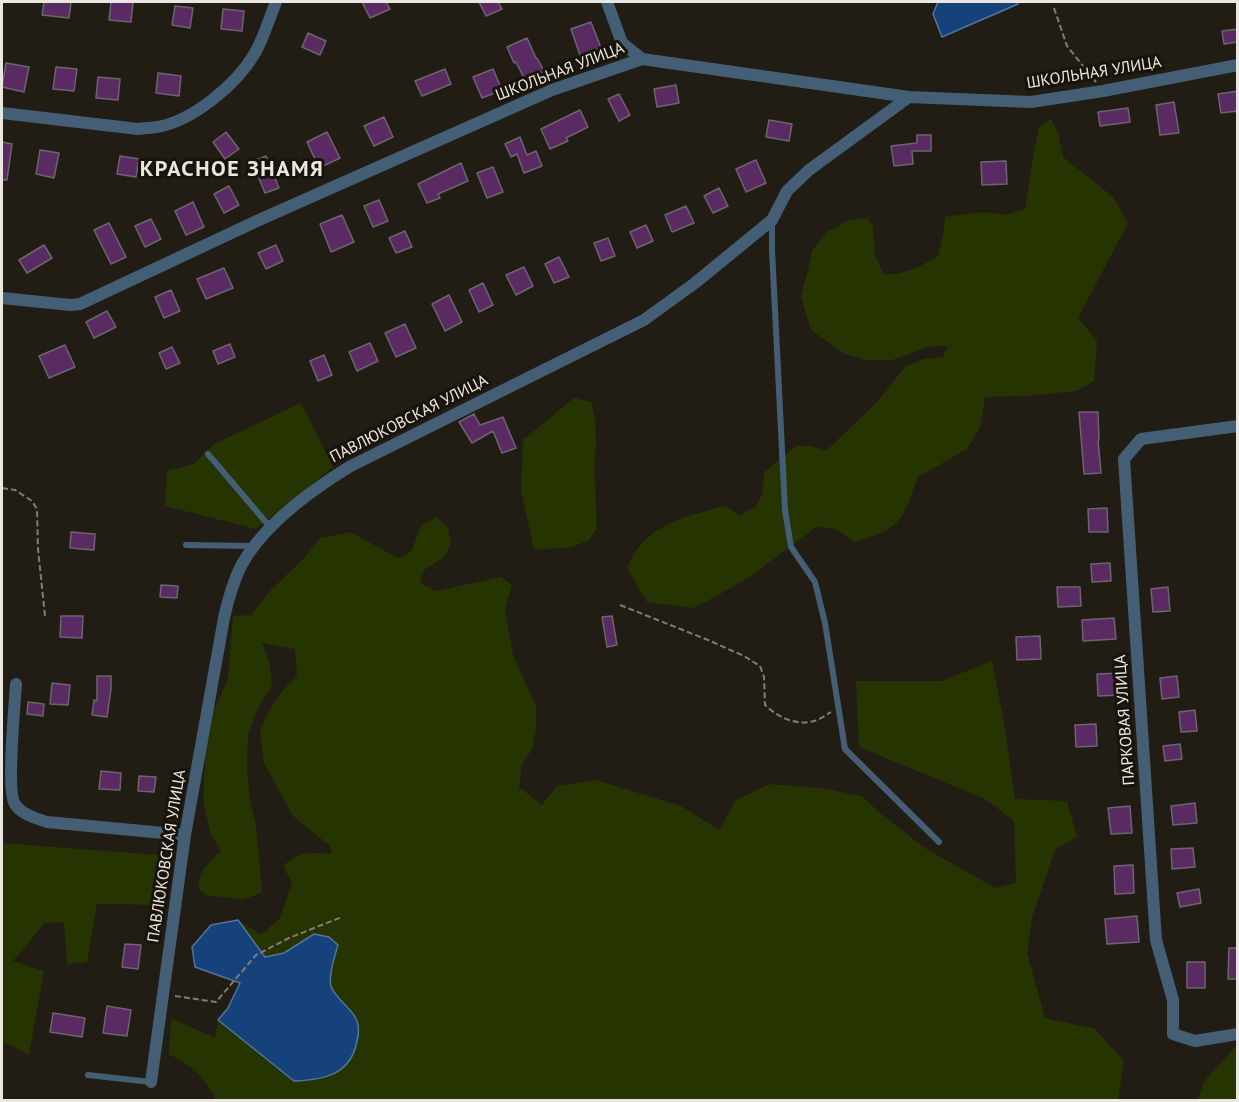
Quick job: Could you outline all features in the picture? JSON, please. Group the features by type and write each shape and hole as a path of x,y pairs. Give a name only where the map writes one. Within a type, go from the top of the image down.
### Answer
{"street":[{"path":"2,112 138,129 158,127 178,120 193,113 222,91 246,67 258,46 276,2"},
{"path":"607,2 622,43 642,59"},
{"name":"ШКОЛЬНАЯ УЛИЦА","path":"2,298 80,304 258,220 552,90 642,59 909,98 1031,102 1103,91 1238,65"},
{"name":"ПАВЛЮКОВСКАЯ УЛИЦА","path":"151,1082 185,835 224,618 233,584 241,565 255,546 270,527 305,497 349,466 644,320 695,283 772,220 787,191 809,170 909,98"},
{"name":"ПАРКОВАЯ УЛИЦА","path":"1238,426 1141,439 1124,459 1156,940 1173,1000 1173,1034 1195,1041 1238,1034"},
{"path":"16,684 10,783 13,803 18,808 30,816 47,822 185,835"}],"lane":[{"path":"772,220 785,510 791,548 814,582 825,622 845,749 939,842"},
{"path":"208,454 270,527"},
{"path":"186,545 255,546"},
{"path":"88,1075 151,1082"}],"path":[{"path":"1054,8 1067,45 1103,91"},
{"path":"2,488 15,490 32,501 37,509 38,549 45,616"},
{"path":"620,605 708,640 760,666 764,677 765,705 775,714 790,721 814,721 838,707"},
{"path":"163,994 216,1002 256,955 289,938 342,916"}],"green space":[{"path":"1051,119 1058,133 1063,157 1113,197 1128,223 1078,318 1097,341 1094,381 1077,391 985,397 980,428 967,449 918,477 901,517 894,525 872,537 855,542 836,529 816,527 751,576 694,608 647,602 627,568 634,553 655,532 681,519 726,506 739,516 756,506 762,495 764,472 797,446 827,450 876,403 906,366 924,359 943,357 948,346 931,346 892,360 866,360 843,353 811,330 801,297 813,249 827,232 849,220 867,218 873,226 875,255 884,275 899,273 924,264 938,256 945,217 985,212 1004,215 1025,209 1039,127"},
{"path":"574,398 591,402 595,419 597,529 588,541 571,547 534,550 521,490 523,440"},
{"path":"301,403 333,467 256,529 165,506 167,471 194,464 214,444"},
{"path":"436,517 448,528 451,544 444,557 424,570 420,583 436,591 501,577 512,585 505,609 513,655 536,706 536,730 532,749 522,764 519,787 542,805 557,786 596,780 681,806 719,830 736,800 770,784 820,788 862,796 925,848 995,888 1016,883 1014,821 985,799 859,747 856,681 941,681 992,661 1004,722 1015,799 1067,801 1077,837 1055,850 1032,918 1027,953 1045,1018 1095,1029 1124,1061 1118,1100 216,1100 197,1073 169,1054 171,1018 215,1038 218,1020 294,1081 315,1080 339,1072 356,1017 340,1001 331,987 330,973 337,945 314,935 284,953 265,957 238,920 261,935 280,918 292,883 283,866 301,855 332,854 330,846 293,816 264,763 260,732 266,716 282,691 297,676 295,649 262,643 270,665 272,686 258,708 248,735 247,769 250,801 256,825 262,892 243,900 206,895 199,889 202,872 221,851 211,835 203,801 206,741 212,714 228,679 233,616 251,615 270,591 304,558 320,538 350,532 398,558 411,552 421,526"},
{"path":"2,843 158,855 162,905 97,904 87,962 67,964 64,922 45,923 13,961 44,971 29,1055 4,1042 2,1031"},
{"path":"1237,1045 1237,1100 1198,1100 1204,1081"}],"water":[{"path":"938,2 1018,2 1018,4 942,37 933,14"},
{"path":"238,920 265,957 284,953 314,934 329,937 338,945 330,982 333,991 354,1015 359,1030 354,1052 342,1068 325,1077 294,1081 218,1020 228,1008 240,983 195,967 192,947 211,925"}],"building":[{"path":"44,2 71,2 69,18 42,15"},
{"path":"111,2 133,2 131,22 109,20"},
{"path":"362,2 386,2 390,9 370,18"},
{"path":"479,2 498,2 502,9 486,16"},
{"path":"175,6 193,8 190,28 172,25"},
{"path":"223,9 244,11 242,31 221,29"},
{"path":"591,22 601,48 580,55 571,29"},
{"path":"1238,29 1238,42 1224,44 1222,31"},
{"path":"308,33 326,41 320,55 302,47"},
{"path":"527,38 544,71 525,80 507,47"},
{"path":"6,63 29,67 24,92 2,87"},
{"path":"56,67 77,69 74,91 53,89"},
{"path":"445,69 451,84 422,96 415,81"},
{"path":"493,69 502,90 482,98 473,77"},
{"path":"158,73 181,76 179,96 156,93"},
{"path":"98,77 120,79 118,100 96,98"},
{"path":"676,85 679,103 657,107 654,89"},
{"path":"1238,91 1238,111 1221,113 1218,94"},
{"path":"619,94 630,115 619,121 608,99"},
{"path":"1174,102 1179,133 1160,135 1156,105"},
{"path":"1128,108 1130,122 1100,126 1098,112"},
{"path":"580,110 588,127 566,138 568,141 550,149 541,129"},
{"path":"384,117 393,137 374,146 364,126"},
{"path":"769,120 792,124 789,141 766,137"},
{"path":"226,132 239,149 225,159 213,142"},
{"path":"327,132 340,158 319,168 307,142"},
{"path":"917,135 931,135 931,151 912,151 913,164 894,166 891,146 917,143"},
{"path":"520,137 527,155 536,151 542,166 524,173 517,154 511,157 505,144"},
{"path":"2,142 12,144 7,180 2,180"},
{"path":"40,150 59,153 54,178 36,174"},
{"path":"120,156 139,159 136,177 117,174"},
{"path":"266,156 279,188 265,193 252,162"},
{"path":"756,160 766,183 746,192 736,169"},
{"path":"1006,161 1007,184 982,185 981,162"},
{"path":"461,163 468,181 438,194 440,198 427,203 418,184"},
{"path":"493,167 503,192 487,198 477,173"},
{"path":"229,186 239,205 224,213 214,194"},
{"path":"719,188 728,206 713,213 704,196"},
{"path":"379,200 388,221 373,227 364,206"},
{"path":"193,202 204,227 186,235 175,211"},
{"path":"686,206 694,223 672,232 665,215"},
{"path":"342,215 354,242 331,252 320,224"},
{"path":"151,219 161,239 145,247 135,226"},
{"path":"109,223 126,257 111,264 94,230"},
{"path":"646,225 653,241 637,248 630,232"},
{"path":"405,231 412,247 396,253 389,238"},
{"path":"608,238 615,256 601,261 594,243"},
{"path":"44,245 52,258 27,273 19,260"},
{"path":"276,245 283,261 266,269 258,253"},
{"path":"559,257 569,277 554,283 545,264"},
{"path":"524,267 533,286 516,295 506,275"},
{"path":"224,268 233,288 206,299 197,279"},
{"path":"483,283 493,305 479,312 469,290"},
{"path":"171,290 180,311 164,318 155,297"},
{"path":"449,295 462,322 445,331 432,304"},
{"path":"107,311 116,327 94,338 86,322"},
{"path":"405,324 416,348 396,357 385,333"},
{"path":"370,343 378,361 357,371 349,352"},
{"path":"230,344 235,357 218,364 213,351"},
{"path":"65,345 75,367 49,378 39,356"},
{"path":"172,347 180,363 166,369 159,353"},
{"path":"324,355 332,375 318,381 310,361"},
{"path":"1079,412 1098,412 1101,473 1084,474"},
{"path":"474,414 480,425 503,417 516,448 502,453 493,431 472,443 459,422"},
{"path":"1107,508 1108,532 1089,532 1088,509"},
{"path":"71,532 95,534 94,550 70,548"},
{"path":"1110,563 1111,581 1092,582 1091,564"},
{"path":"161,585 178,586 177,598 160,597"},
{"path":"1057,587 1080,587 1081,606 1058,607"},
{"path":"1168,587 1170,611 1153,612 1151,589"},
{"path":"61,616 83,616 82,638 60,637"},
{"path":"612,616 617,645 607,647 602,617"},
{"path":"1114,618 1116,639 1083,641 1082,620"},
{"path":"1040,636 1041,659 1017,660 1016,637"},
{"path":"1121,673 1122,695 1098,696 1097,674"},
{"path":"97,676 111,676 107,717 92,715 94,700 97,701"},
{"path":"1177,676 1179,697 1162,699 1160,678"},
{"path":"52,683 70,685 68,705 50,704"},
{"path":"28,702 44,704 43,716 27,714"},
{"path":"1195,710 1197,731 1181,732 1179,712"},
{"path":"1096,724 1097,746 1076,747 1075,725"},
{"path":"1180,744 1182,759 1165,761 1163,746"},
{"path":"101,771 121,773 120,790 99,789"},
{"path":"139,776 156,777 154,792 138,791"},
{"path":"1195,803 1197,823 1173,825 1171,806"},
{"path":"1130,806 1132,833 1111,834 1108,808"},
{"path":"1193,848 1195,867 1172,869 1171,849"},
{"path":"1133,865 1134,893 1115,894 1114,866"},
{"path":"1199,889 1201,903 1180,907 1177,893"},
{"path":"1137,916 1139,942 1107,944 1105,919"},
{"path":"125,944 141,945 138,969 122,967"},
{"path":"1229,948 1238,948 1238,979 1228,979"},
{"path":"1187,962 1205,962 1205,988 1187,988"},
{"path":"107,1006 131,1010 127,1036 103,1033"},
{"path":"53,1013 85,1018 82,1037 50,1032"}],"district":[{"name":"КРАСНОЕ ЗНАМЯ","path":"232,170"}]}
